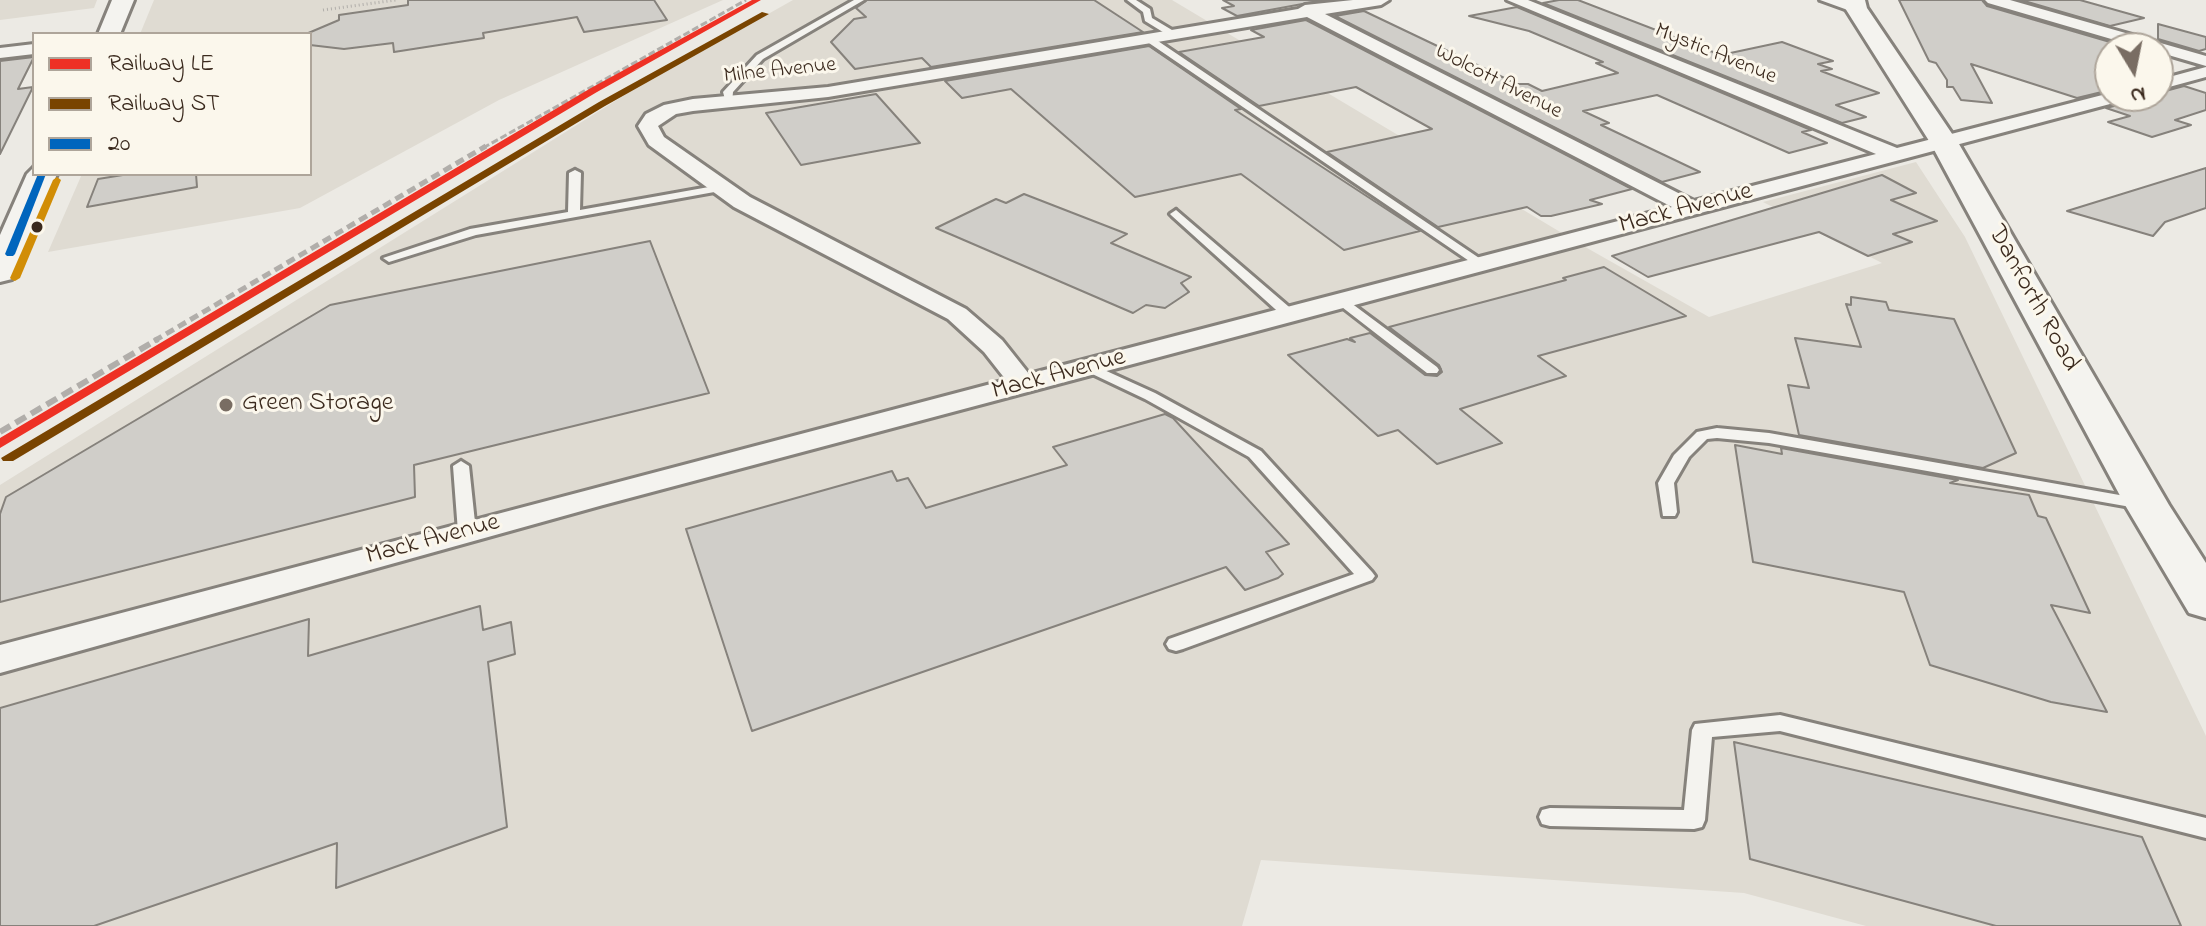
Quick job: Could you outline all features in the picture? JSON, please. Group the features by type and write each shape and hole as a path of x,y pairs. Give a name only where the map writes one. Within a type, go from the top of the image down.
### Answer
{"main road":[{"path":"110,32 123,0"},
{"name":"Danforth Road","path":"1846,3 1945,144 2147,505 2206,601"},
{"path":"0,272 41,176"}],"street":[{"name":"Wolcott Avenue","path":"1285,0 1691,208"},
{"name":"Milne Avenue","path":"1024,386 993,346 957,314 819,244 720,188 656,141 648,126 653,118 671,109 828,92 1381,0"},
{"name":"Mystic Avenue","path":"1515,0 1896,155"},
{"path":"1993,0 2206,61"},
{"path":"0,53 32,49"},
{"path":"2174,81 2206,72"},
{"name":"Mack Avenue","path":"0,659 467,532 2094,103"}],"lane":[{"path":"729,101 728,92 760,57 860,0"},
{"path":"1131,0 1147,11 1148,19 1174,35"},
{"path":"1149,39 1482,264"},
{"path":"574,214 575,173"},
{"path":"389,258 474,232 720,188"},
{"path":"1176,214 1290,315"},
{"path":"1343,301 1432,370"},
{"path":"1091,368 1150,396 1255,454 1366,576 1176,644"},
{"path":"1669,512 1666,483 1682,455 1702,435 1717,433 1769,438 2147,505"},
{"path":"461,466 467,532"},
{"path":"1550,817 1694,820 1702,730 1780,723 2206,828"}],"path":[{"path":"323,10 396,0"}],"shaded area":[{"path":"0,0 97,0 94,8 0,20"},
{"path":"154,0 723,0 499,100 300,208 48,252 81,176 312,176 312,32 141,32"},
{"path":"793,0 1172,0 1587,248 1709,317 1882,263 1763,202 1916,162 1965,237 2206,736 2206,926 1866,926 1744,893 1261,860 1242,926 0,926 0,485 628,93"}],"building":[{"path":"408,0 654,0 667,20 584,32 577,17 483,33 484,38 394,52 393,43 344,49 312,45 311,32 339,20 339,15 408,5"},
{"path":"867,0 1094,0 1143,32 931,67 922,58 855,69 831,42 854,19 866,17 856,8"},
{"path":"1223,0 1324,0 1237,16 1222,8 1234,6"},
{"path":"1578,0 1721,55 1782,42 1833,61 1818,64 1832,69 1821,71 1879,93 1836,105 1866,117 1842,123 1543,3"},
{"path":"1899,0 1982,0 1987,6 2094,37 2094,94 2077,98 1971,64 1992,103 1961,100 1953,87 1947,87 1947,80 1936,63 1929,61"},
{"path":"2021,0 2080,0 2144,18 2110,26"},
{"path":"1517,7 1811,130 1802,132 1827,143 1789,153 1657,95 1583,111 1609,123 1601,125 1700,172 1662,182 1335,16 1364,11 1517,84 1528,84 1542,91 1618,73 1596,63 1603,62 1529,31 1469,16"},
{"path":"1306,20 1632,189 1590,200 1602,204 1551,216 1541,216 1527,207 1438,227 1327,152 1432,129 1356,87 1259,106 1179,52 1264,37 1251,30"},
{"path":"2158,24 2206,37 2206,49 2199,51 2174,44 2174,32 2158,32"},
{"path":"1149,46 1241,109 1235,110 1420,231 1344,250 1241,174 1135,197 1011,89 962,98 945,81"},
{"path":"32,57 18,89 32,89 0,154 0,61"},
{"path":"2184,86 2206,93 2206,110 2175,120 2191,125 2152,137 2108,122 2130,116 2118,112 2174,112 2174,89"},
{"path":"876,94 920,143 801,165 766,113"},
{"path":"2206,168 2206,208 2165,222 2153,236 2067,211"},
{"path":"1882,175 1916,193 1891,200 1937,221 1893,234 1912,242 1868,256 1819,232 1648,277 1612,256"},
{"path":"117,176 196,176 197,187 87,207 98,179"},
{"path":"1024,194 1127,234 1111,243 1191,277 1181,283 1189,292 1165,308 1146,305 1133,313 936,228 996,199 1006,203"},
{"path":"650,241 709,393 414,465 415,497 0,602 0,514 6,497 330,305"},
{"path":"1604,267 1686,316 1538,356 1566,376 1460,409 1502,443 1437,464 1398,430 1378,436 1288,355 1347,339 1355,342 1350,338 1370,333 1425,375 1437,376 1442,372 1439,365 1389,327"},
{"path":"1851,297 1886,302 1889,310 1954,319 2016,453 1983,468 1799,435 1788,385 1809,388 1795,338 1861,347 1846,304 1851,305"},
{"path":"1165,414 1173,418 1289,544 1266,552 1283,574 1278,578 1245,590 1226,567 752,731 686,529 892,471 897,481 908,478 926,508 1067,465 1053,447"},
{"path":"1735,445 1782,454 1781,448 1958,480 1950,483 2029,495 2038,516 2046,518 2090,613 2051,605 2107,712 2051,702 1930,665 1904,592 1753,562"},
{"path":"480,606 483,630 511,622 515,654 488,662 507,827 336,888 337,843 94,926 0,926 0,708 309,619 308,656"},
{"path":"1734,742 2142,837 2181,926 1996,926 1750,859"}],"railway":[{"path":"483,148 746,0"},
{"path":"154,341 486,146"},
{"path":"0,432 158,339"}],"rail line":[{"name":"LE","path":"0,444 594,90 757,0"},
{"name":"ST","path":"8,458 602,104 765,14"}],"transit line":[{"name":"20","path":"10,254 41,176"},
{"path":"15,278 57,180"}],"place":[{"name":"Green Storage","path":"226,405"}]}
